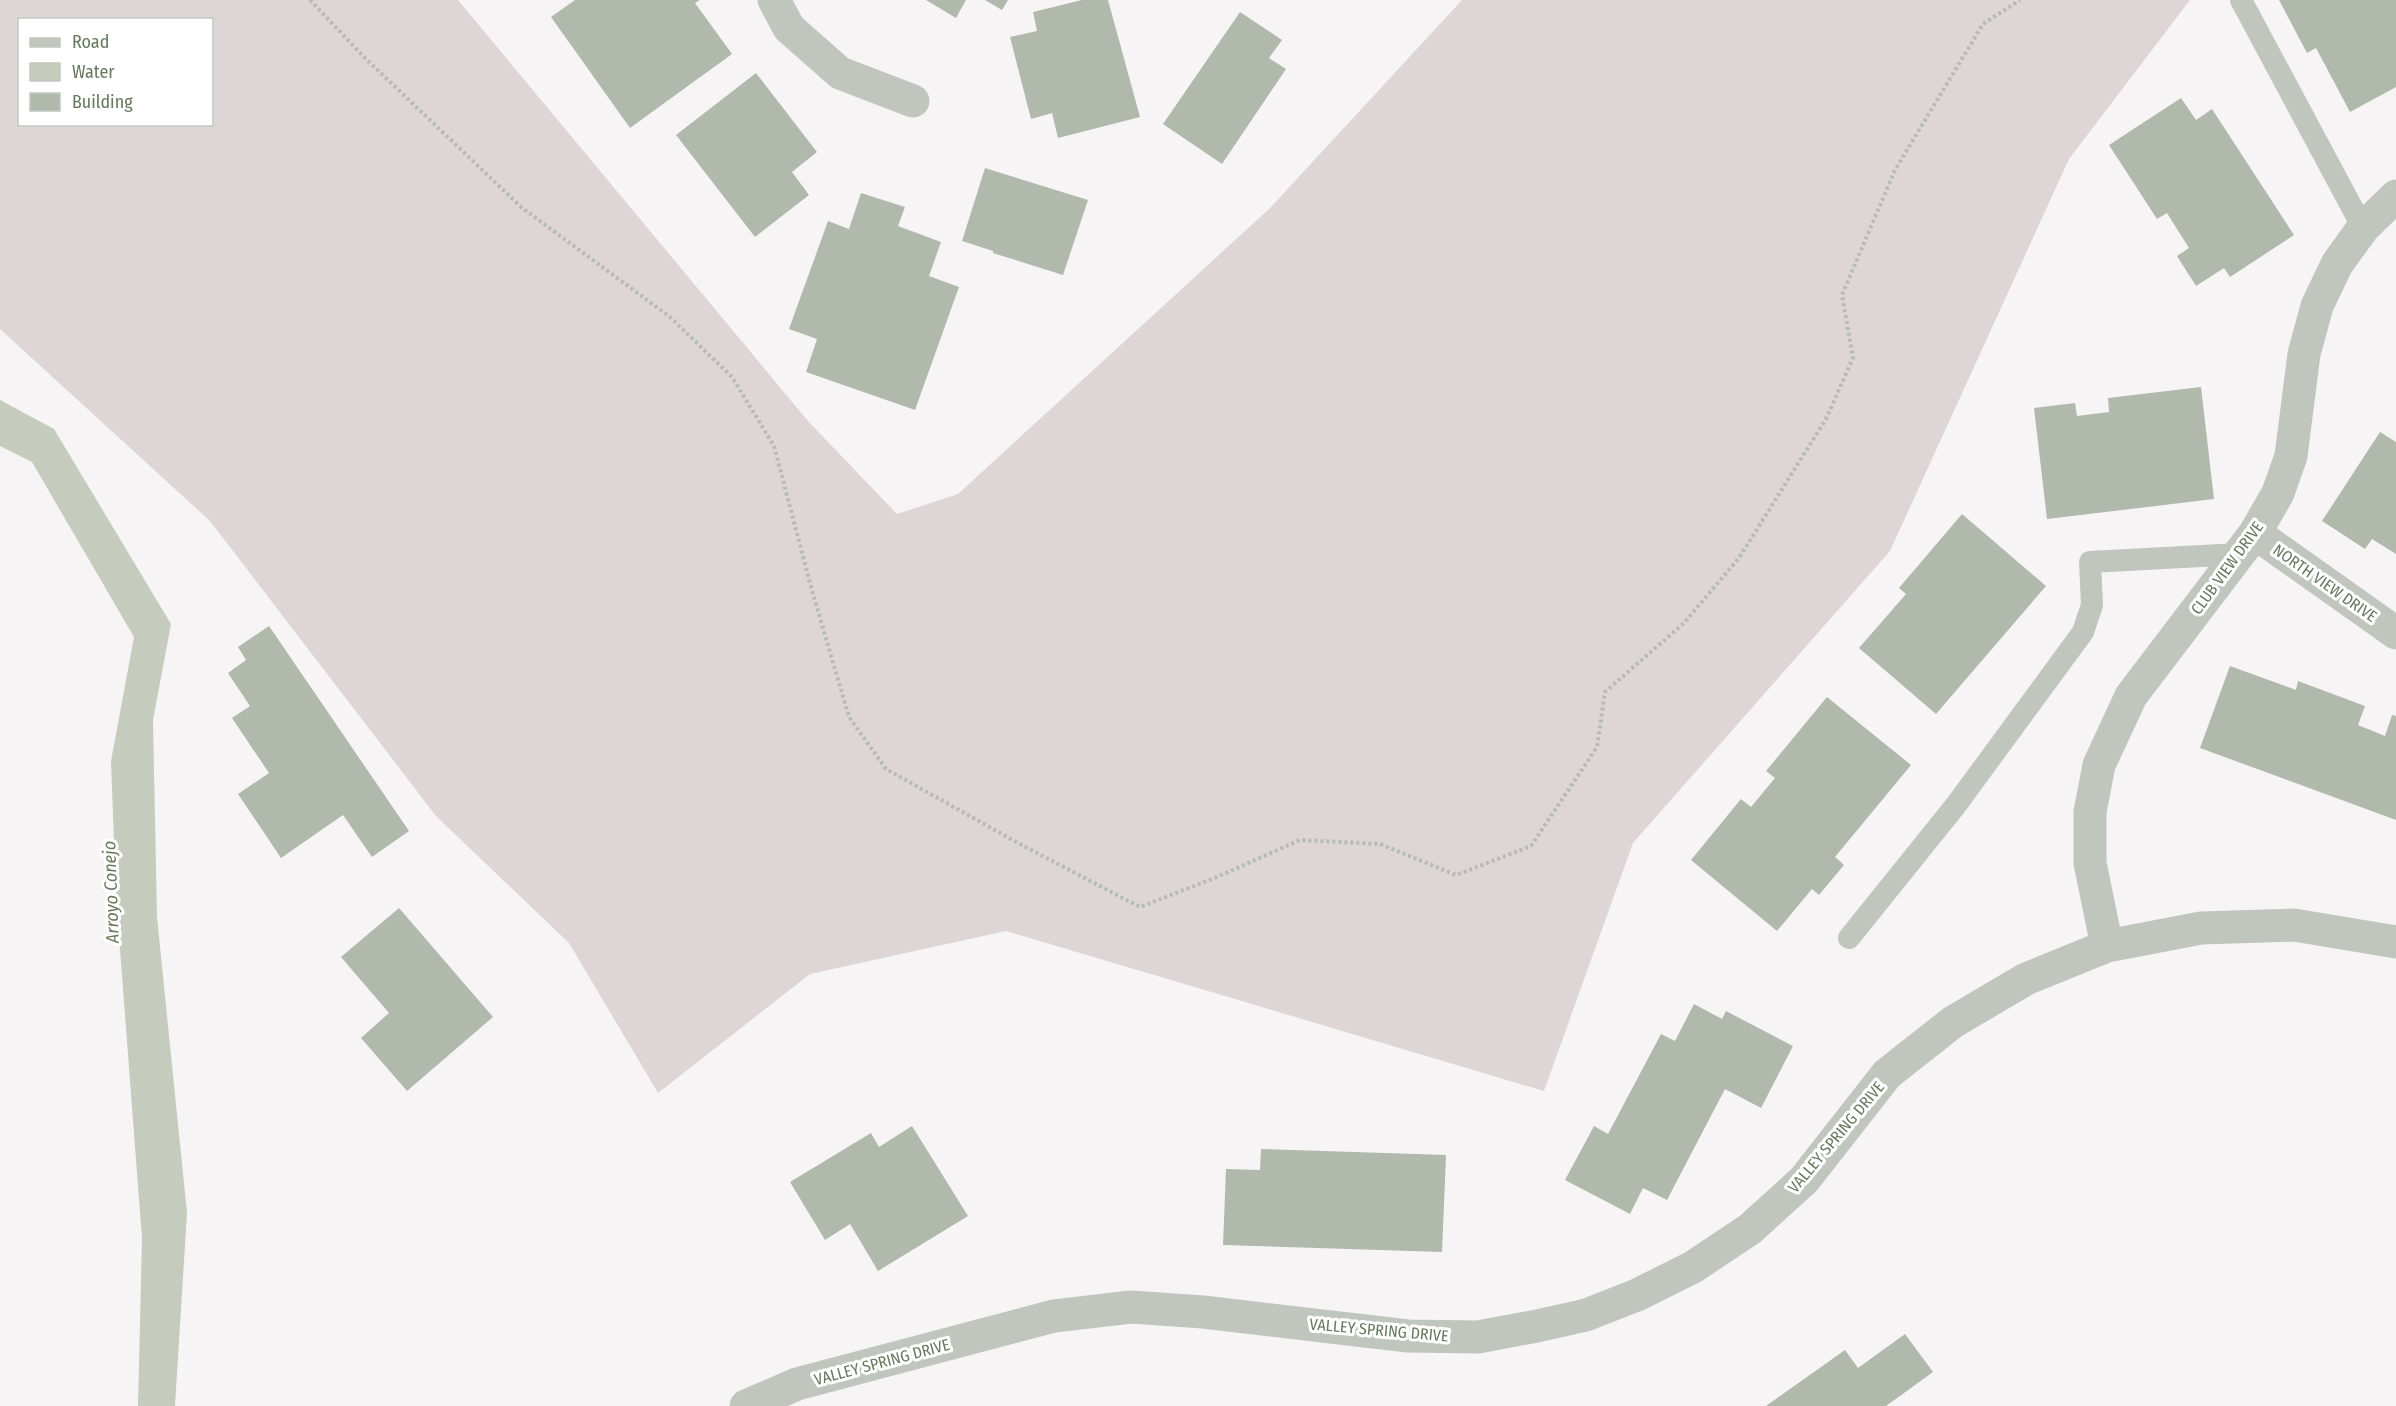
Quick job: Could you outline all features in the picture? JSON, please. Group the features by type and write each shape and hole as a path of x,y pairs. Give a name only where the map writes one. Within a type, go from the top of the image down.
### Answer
{"street":[{"path":"774,0 789,28 840,73 913,102"},
{"name":"CLUB VIEW DRIVE","path":"2107,946 2090,863 2090,812 2099,765 2131,696 2247,544 2278,493 2291,456 2304,354 2317,306 2337,264 2363,228 2396,196"},
{"name":"NORTH VIEW DRIVE","path":"2247,544 2396,633"},
{"name":"VALLEY SPRING DRIVE","path":"746,1406 797,1384 1054,1316 1131,1307 1203,1312 1408,1336 1479,1337 1586,1314 1637,1295 1693,1267 1750,1228 1804,1180 1887,1074 1953,1022 2026,979 2107,946 2201,928 2294,925 2396,942"}],"lane":[{"path":"2241,0 2363,228"},
{"path":"1849,938 1956,805 2083,632 2092,604 2090,562 2247,544"}],"path":[{"path":"310,0 364,57 521,207 670,317 732,377 774,446 813,594 849,717 886,769 1018,843 1140,907 1217,877 1300,840 1380,844 1456,875 1531,846 1598,747 1605,692 1684,623 1739,558 1826,418 1853,358 1842,295 1895,170 1983,24 2020,0"}],"shaded area":[{"path":"0,0 458,0 808,421 897,514 958,494 1269,209 1462,0 2190,0 2069,159 1890,551 1633,843 1544,1091 1006,931 810,974 658,1093 569,943 436,816 210,521 0,329"}],"water":[{"path":"0,400 54,429 171,624 153,720 157,917 187,1213 175,1406 138,1406 142,1238 116,897 111,761 134,637 32,462 0,446"}],"building":[{"path":"575,0 700,0 695,3 732,54 630,128 551,17"},
{"path":"926,0 966,0 956,18"},
{"path":"985,0 1008,0 1002,10"},
{"path":"1082,0 1108,0 1140,117 1058,138 1052,113 1031,119 1010,37 1037,31 1033,12"},
{"path":"2279,0 2396,0 2396,87 2350,112 2316,48 2307,53"},
{"path":"1240,12 1282,40 1269,58 1286,69 1222,164 1163,124"},
{"path":"756,73 817,152 792,172 809,195 755,237 676,135"},
{"path":"2181,98 2196,120 2212,109 2294,235 2230,277 2224,268 2196,286 2177,256 2189,248 2167,213 2157,219 2109,145"},
{"path":"985,168 1088,200 1063,275 962,241"},
{"path":"861,193 905,207 898,226 941,242 929,276 959,287 915,410 806,372 817,339 789,329 828,221 849,229"},
{"path":"2201,387 2214,499 2047,519 2034,408 2075,403 2077,416 2109,412 2108,398"},
{"path":"2380,432 2396,442 2396,554 2372,539 2365,549 2322,521"},
{"path":"1962,514 2046,586 1936,714 1859,648 1906,594 1899,588"},
{"path":"269,626 409,831 372,857 343,815 281,858 238,794 269,773 232,718 250,706 228,673 246,660 238,647"},
{"path":"2230,666 2296,690 2298,681 2365,706 2358,725 2385,736 2392,715 2396,716 2396,820 2200,748"},
{"path":"1827,697 1911,765 1835,857 1844,865 1819,895 1812,889 1777,931 1691,860 1741,799 1751,807 1775,778 1766,771"},
{"path":"399,908 493,1017 407,1091 361,1038 389,1013 341,957"},
{"path":"1694,1004 1722,1019 1726,1011 1793,1046 1761,1108 1725,1089 1667,1200 1643,1188 1630,1214 1565,1180 1594,1126 1608,1134 1661,1034 1675,1041"},
{"path":"912,1126 968,1216 878,1271 850,1224 825,1240 790,1182 871,1133 879,1147"},
{"path":"1261,1149 1446,1155 1442,1252 1223,1245 1226,1169 1260,1170"},
{"path":"1905,1334 1933,1372 1886,1406 1766,1406 1845,1350 1858,1368"}],"water label":[{"name":"Arroyo Conejo","path":"111,892"}]}
